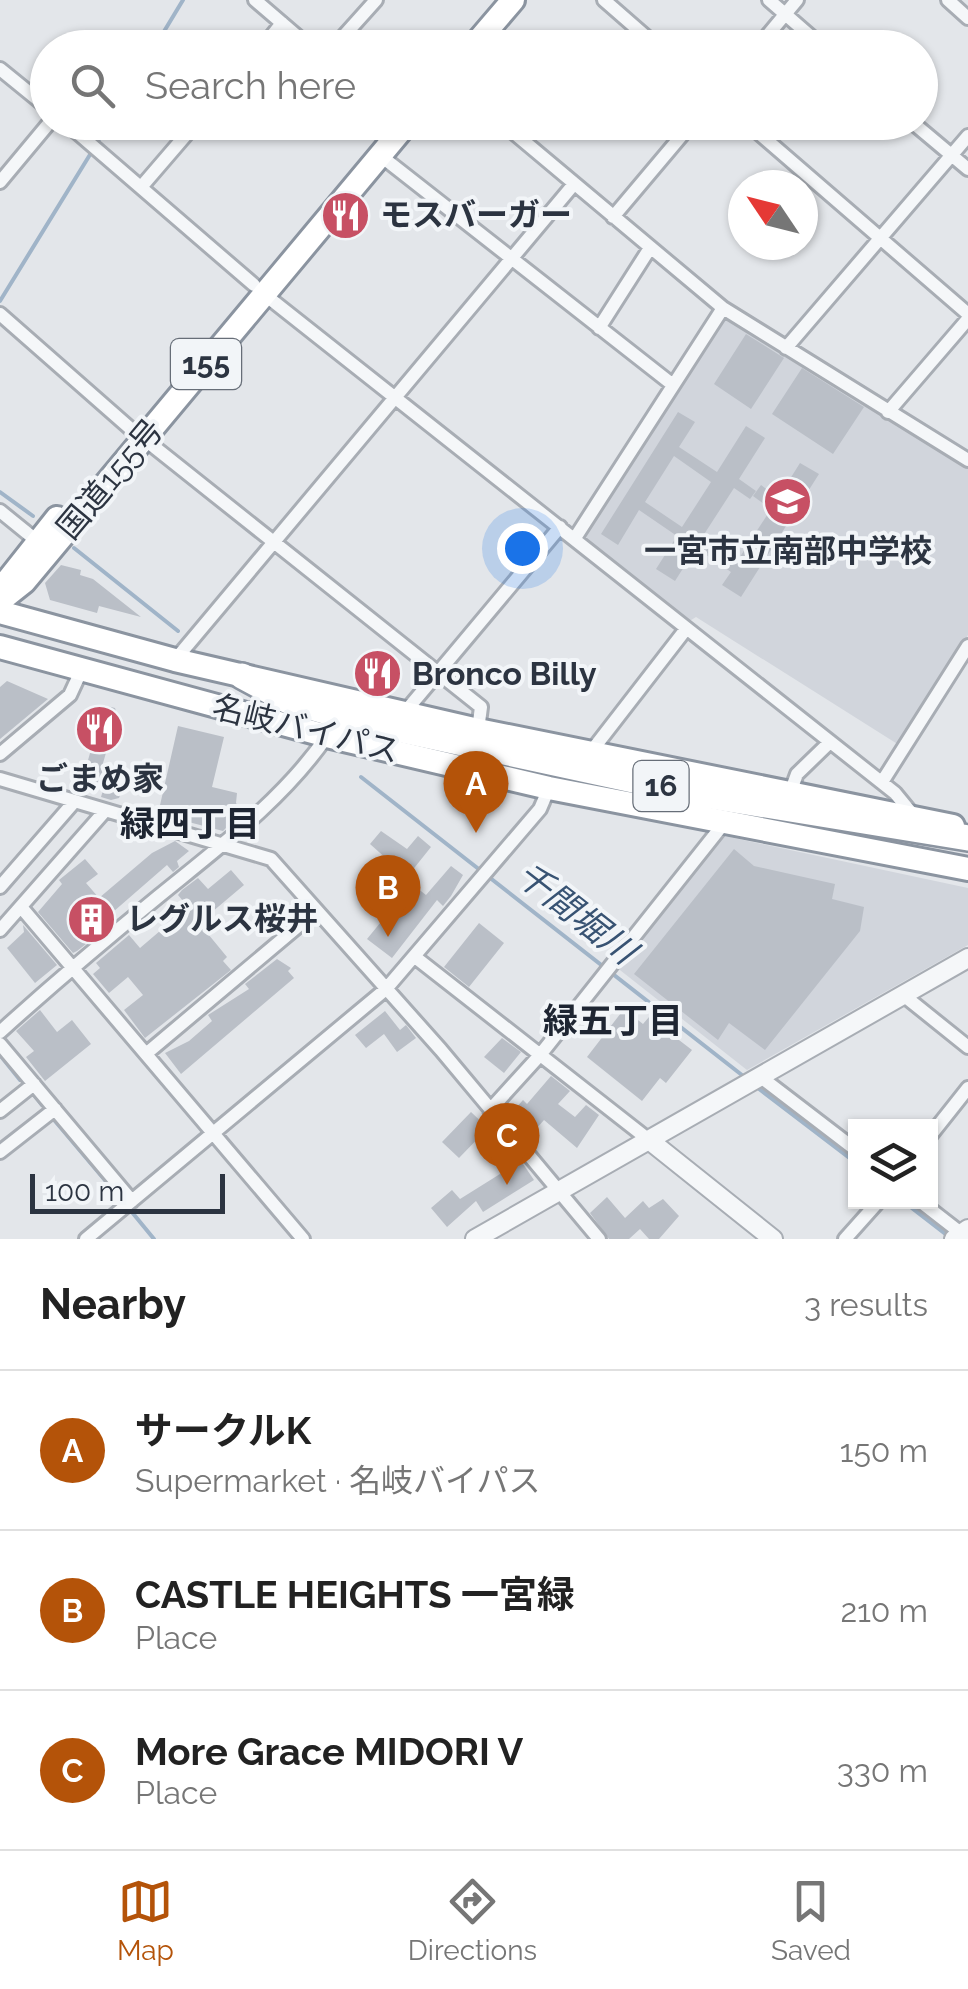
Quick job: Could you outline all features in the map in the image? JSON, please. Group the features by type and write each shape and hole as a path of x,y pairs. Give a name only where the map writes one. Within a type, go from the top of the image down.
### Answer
{"highway":[{"path":"469,30 494,0"},
{"path":"487,30 512,0"},
{"name":"国道155号","path":"259,290 378,140"},
{"name":"国道155号","path":"0,590 37,541 137,434 393,140"},
{"name":"国道155号","path":"0,601 24,582 137,434"},
{"name":"名岐バイパス","path":"0,612 175,660 478,730 913,815 968,830"},
{"name":"名岐バイパス","path":"0,647 328,736 549,788 968,869"},
{"name":"16","path":"242,676 286,700 356,720 698,794 968,838"}],"street":[{"path":"255,0 290,30"},
{"path":"349,30 376,0"},
{"path":"604,0 638,30"},
{"path":"768,0 803,30"},
{"path":"772,30 797,0"},
{"path":"948,0 968,18"},
{"path":"276,30 282,23"},
{"path":"0,69 30,93"},
{"path":"786,348 968,136"},
{"path":"0,182 35,140"},
{"path":"87,140 259,290 882,782 913,815"},
{"path":"142,186 182,140"},
{"path":"522,140 723,308 968,460"},
{"path":"613,217 678,140"},
{"path":"767,140 968,316 888,412"},
{"path":"933,140 968,169"},
{"path":"380,156 674,385"},
{"path":"175,660 574,184"},
{"path":"599,328 650,248"},
{"path":"575,538 723,308"},
{"path":"0,314 137,434 482,707 478,730"},
{"path":"0,510 37,541"},
{"path":"405,712 560,527"},
{"path":"590,753 686,628"},
{"path":"882,782 968,647"},
{"path":"0,754 70,695 82,669"},
{"path":"0,1032 70,968 222,844 310,762 328,736"},
{"path":"790,792 797,774 830,742"},
{"path":"0,779 271,859 599,1239"},
{"path":"86,1239 386,989 540,809 549,788"},
{"path":"0,887 74,802"},
{"path":"0,930 104,812"},
{"path":"490,1110 540,1055 725,822"},
{"path":"21,907 302,1239"},
{"path":"147,1053 316,911"},
{"path":"415,957 772,1239"},
{"path":"476,1239 968,958"},
{"path":"902,994 968,1047"},
{"path":"0,1044 132,1201"},
{"path":"756,1082 848,1145"},
{"path":"0,1111 34,1084"},
{"path":"938,1126 968,1088"},
{"path":"0,1152 55,1109"},
{"path":"845,1239 872,1209"},
{"path":"929,1209 962,1235"}],"shaded area":[{"name":"一宮市立南部中学校","path":"724,316 968,464 968,635 899,745 696,617 688,622 585,538"},
{"path":"715,834 968,888 968,945 747,1070 611,963"}],"building":[{"path":"746,334 784,358 751,409 714,384"},
{"path":"802,368 864,407 833,454 772,414"},
{"path":"678,412 695,422 679,447 717,472 746,426 765,438 739,479 756,491 750,499 734,488 701,539 736,563 771,509 753,496 761,485 778,498 800,463 819,474 741,597 722,585 731,572 696,548 675,581 656,569 677,536 639,510 618,545 601,534","holes":["674,456 711,482 682,527 645,502"]},
{"path":"61,565 81,570 80,575 93,579 141,617 99,606 97,613 50,600 45,583"},
{"path":"7,681 48,699 0,739 0,687"},
{"path":"103,705 115,708 117,715 101,770 127,778 119,798 111,800 101,797 105,784 83,778 92,746 81,743 92,709 101,712"},
{"path":"178,726 224,737 212,787 237,793 236,803 242,812 223,831 158,814"},
{"path":"381,831 407,849 418,836 431,847 407,877 370,844"},
{"path":"175,841 189,851 177,861 179,867 173,872 167,865 82,939 86,944 77,951 73,953 38,912 62,884 59,880 85,859 98,874 86,883 99,898 152,853"},
{"path":"734,849 754,866 835,884 832,899 864,907 860,931 765,1050 729,1023 718,1040 634,974"},
{"path":"451,866 463,875 451,896 443,906 437,900 392,958 367,939 412,884 426,895"},
{"path":"231,870 244,885 199,923 227,957 223,961 231,970 145,1038 124,1010 143,995 128,977 109,993 93,974 100,968 96,963 129,935 140,948 188,907 178,895 182,890 198,878 208,889"},
{"path":"479,923 504,943 469,987 444,967"},
{"path":"23,925 57,965 35,983 7,948 24,932"},
{"path":"277,959 291,968 288,971 294,978 181,1074 165,1053 189,1041 212,1021 208,1015 249,989 245,984"},
{"path":"624,1009 643,1024 649,1017 692,1050 666,1083 660,1078 642,1101 587,1057"},
{"path":"40,1010 57,1032 72,1020 91,1044 45,1081 26,1057 34,1051 16,1031"},
{"path":"385,1011 400,1030 406,1025 416,1038 397,1052 384,1034 366,1048 355,1035"},
{"path":"502,1038 521,1052 504,1073 484,1057"},
{"path":"551,1076 570,1091 558,1104 575,1117 586,1105 599,1115 577,1148 544,1120 528,1138 513,1121 520,1112 516,1108 523,1100 527,1104"},
{"path":"471,1112 488,1128 459,1158 442,1142"},
{"path":"521,1161 534,1180 483,1212 476,1201 447,1227 431,1208 452,1190 460,1199"},
{"path":"607,1197 625,1218 643,1201 649,1208 663,1199 679,1216 659,1239 649,1239 640,1229 629,1239 609,1239 590,1213"}],"waterway":[{"name":"千間堀川","path":"165,30 183,0"},
{"name":"千間堀川","path":"0,301 91,153"},
{"name":"千間堀川","path":"0,492 33,516"},
{"name":"千間堀川","path":"74,548 178,631"},
{"name":"千間堀川","path":"361,777 747,1079"},
{"path":"0,1055 20,1080"},
{"name":"千間堀川","path":"754,1085 848,1157"},
{"path":"35,1096 42,1105"},
{"path":"55,1121 120,1198"},
{"name":"千間堀川","path":"913,1209 948,1236"},
{"path":"131,1211 154,1239"}],"place":[{"name":"モスバーガー","path":"345,215"},
{"name":"一宮市立南部中学校","path":"788,501"},
{"name":"Bronco Billy","path":"377,674"},
{"name":"ごまめ家","path":"100,729"},
{"name":"サークルK","path":"476,833"},
{"name":"レグルス桜井","path":"91,919"},
{"name":"CASTLE HEIGHTS 一宮緑","path":"388,937"},
{"name":"More Grace MIDORI V","path":"507,1185"}],"district":[{"name":"緑四丁目","path":"190,824"},
{"name":"緑五丁目","path":"613,1021"}]}
